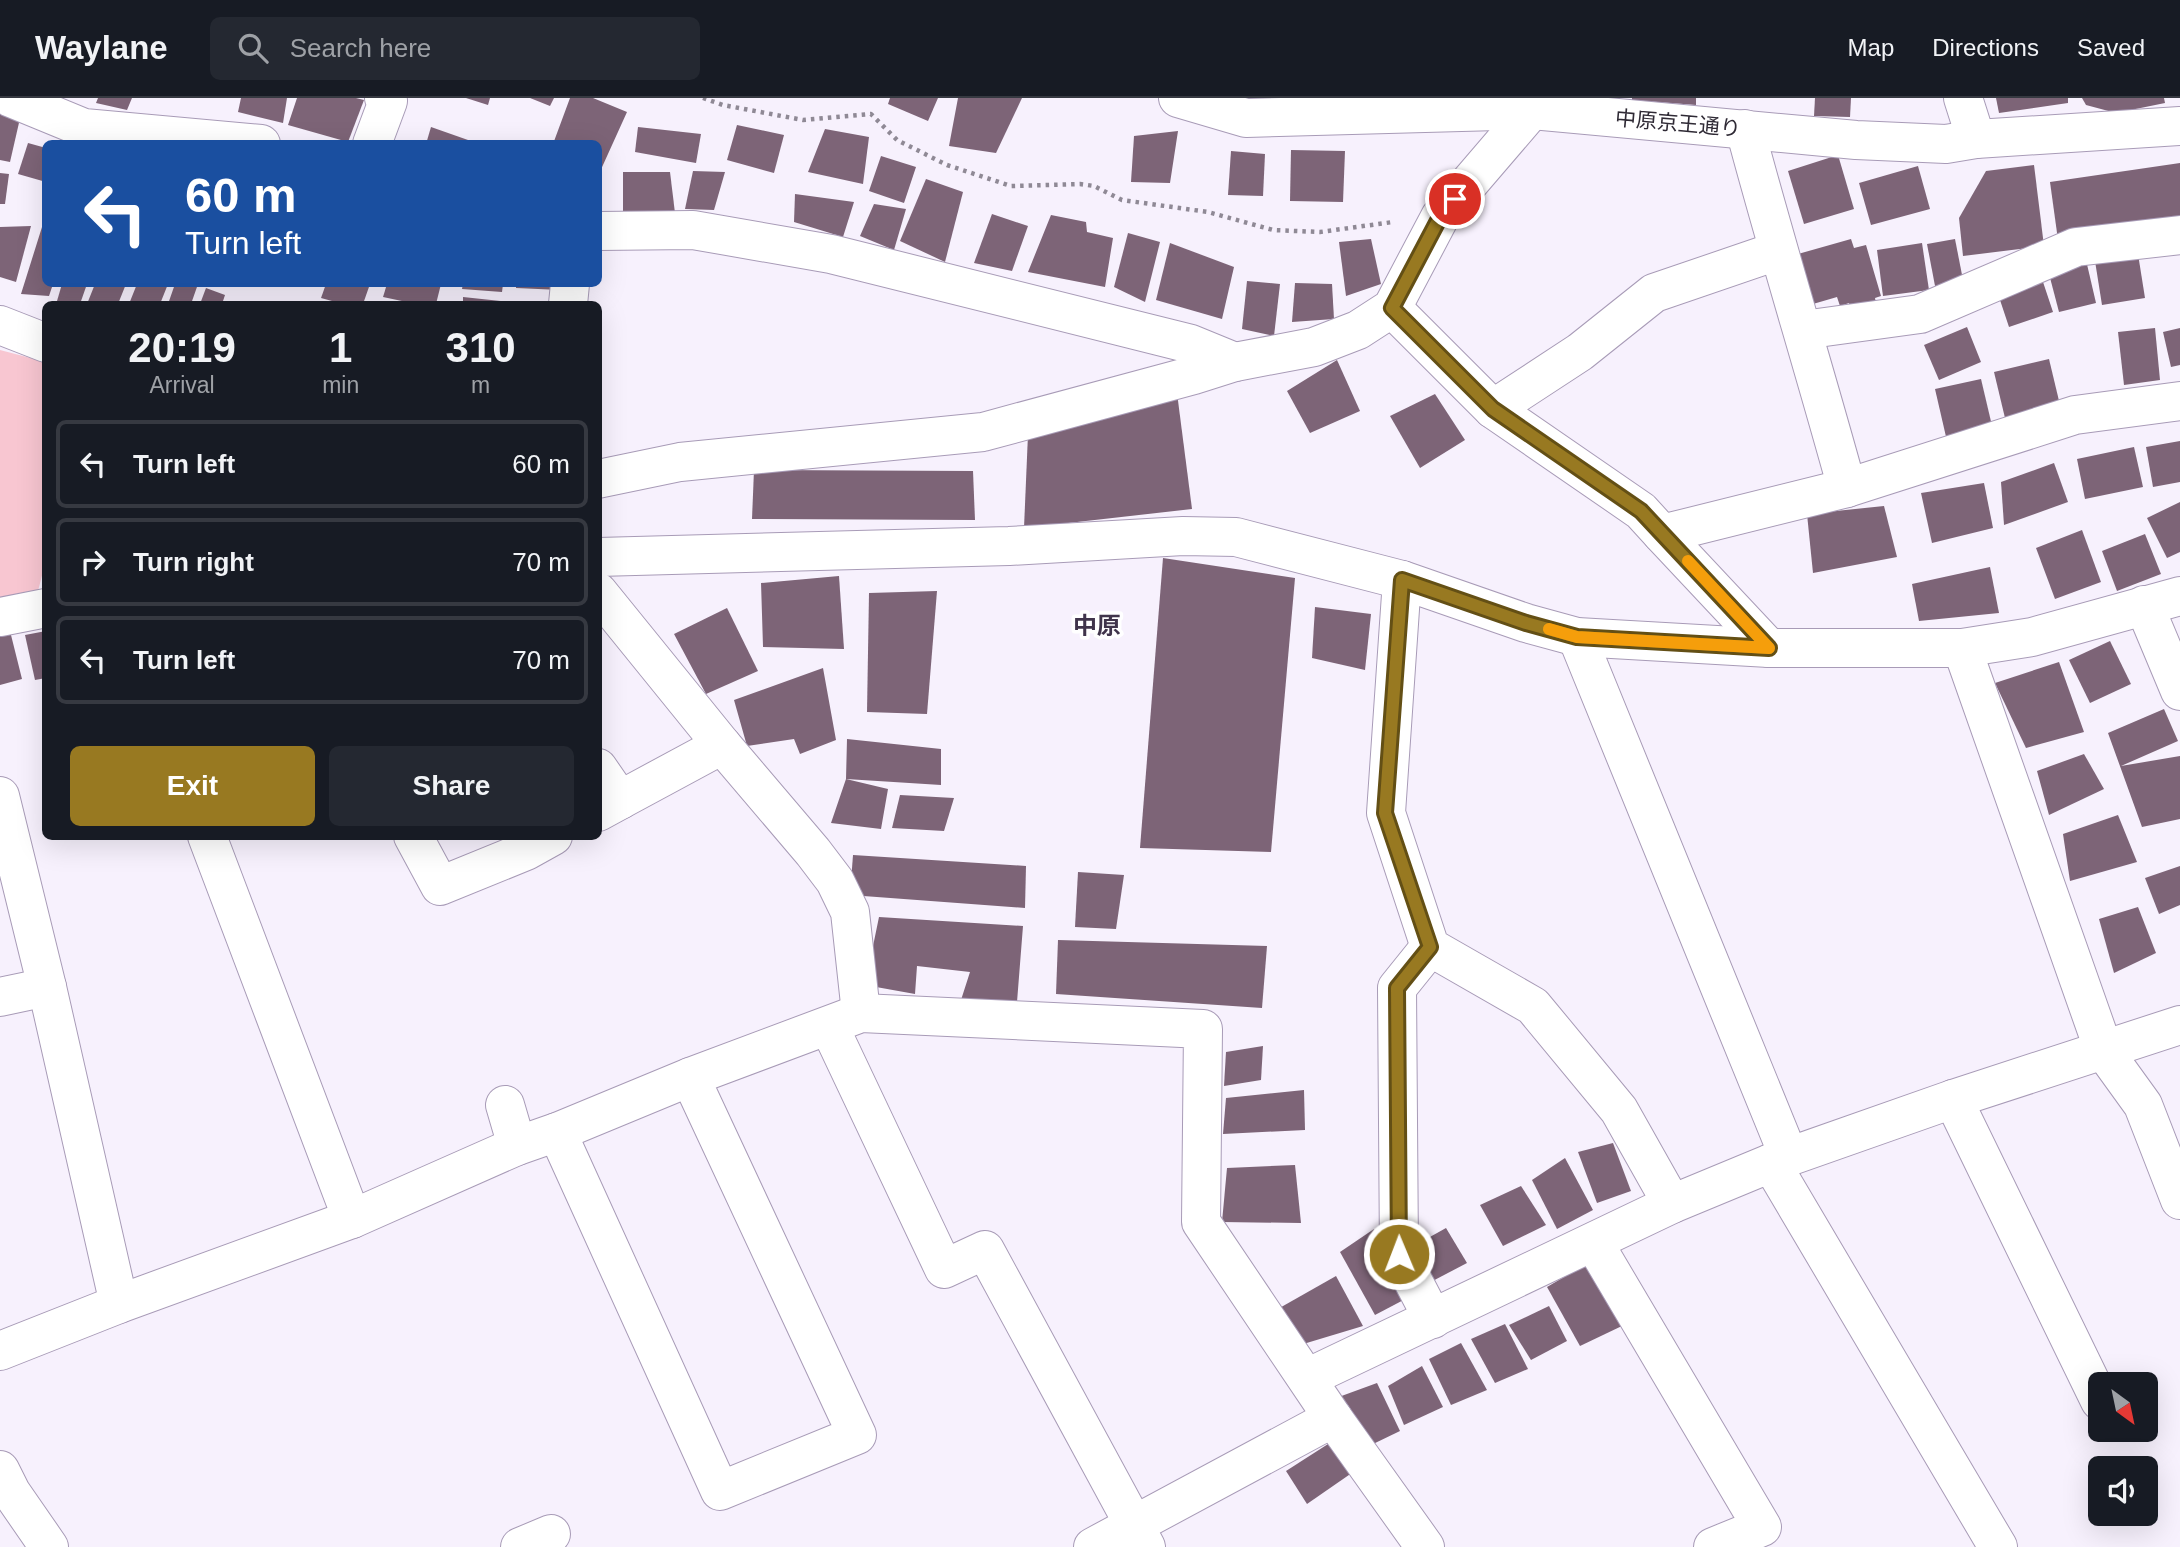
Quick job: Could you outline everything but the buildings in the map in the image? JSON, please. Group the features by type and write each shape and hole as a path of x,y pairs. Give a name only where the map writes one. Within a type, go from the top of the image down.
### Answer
{"street":[{"path":"11,98 85,128 217,140"},
{"path":"373,140 388,101 384,98"},
{"name":"中原京王通り","path":"1178,98 1246,118 1327,106 1537,104 1745,130 1856,140 1947,144 1976,139 2180,126"},
{"path":"1963,98 1976,139"},
{"path":"602,478 680,462 983,432 1235,362 1314,347 1358,330 1392,308 1440,217 1537,104"},
{"path":"1745,130 1777,251 1803,330 1847,488"},
{"path":"602,231 693,230 831,254 1191,344 1235,362"},
{"path":"1803,330 1920,314 2076,247 2180,235"},
{"path":"1493,409 1580,352 1654,293 1777,251"},
{"path":"1392,308 1493,409 1641,511 1769,648"},
{"path":"0,325 42,341"},
{"path":"1662,534 1847,488 2075,415 2180,401"},
{"path":"602,557 1009,546 1183,536 1236,537 1402,580 1526,623 1577,637 1769,648 1962,648 2032,637 2162,601 2180,691"},
{"path":"1402,580 1385,813 1430,947 1533,1006 1619,1110 1672,1204"},
{"path":"602,597 835,881 850,912 845,1019 944,1269 985,1250 1140,1536"},
{"path":"0,617 42,609"},
{"path":"1577,637 1780,1160 1998,1547"},
{"path":"1962,648 2104,1051 2143,1105 2180,1200"},
{"path":"602,782 609,806 722,745"},
{"path":"0,796 119,1304"},
{"path":"209,840 352,1219"},
{"path":"415,840 439,886 526,851 546,840"},
{"path":"1430,947 1397,988 1399,1254 1433,1319"},
{"path":"0,997 47,988"},
{"path":"0,1352 119,1304 352,1219 517,1146 845,1019 1203,1029 1201,1222 1425,1547"},
{"path":"1307,1378 1672,1204 1780,1160 1953,1099 2180,1025"},
{"path":"557,1132 720,1491 857,1435 690,1077"},
{"path":"1953,1099 2088,1376"},
{"path":"505,1105 517,1146"},
{"path":"1594,1243 1762,1527 1713,1547"},
{"path":"1093,1547 1140,1536 1334,1418"},
{"path":"4,1489 48,1547"}],"path":[{"path":"703,98 723,105 803,120 871,114 897,140 947,164 1011,186 1094,186 1122,200 1208,212 1273,230 1320,232 1363,225"}],"shaded area":[{"path":"0,350 42,361 42,576 38,591 0,597"}],"slow traffic":[{"path":"1549,629 1577,637 1769,648 1688,561"}],"district":[{"name":"中原","path":"1097,625"}],"route":[{"path":"1399,1254 1397,988 1430,947 1385,813 1402,580 1526,623 1577,637 1769,648 1641,511 1493,409 1392,308 1440,217 1455,199"}]}
